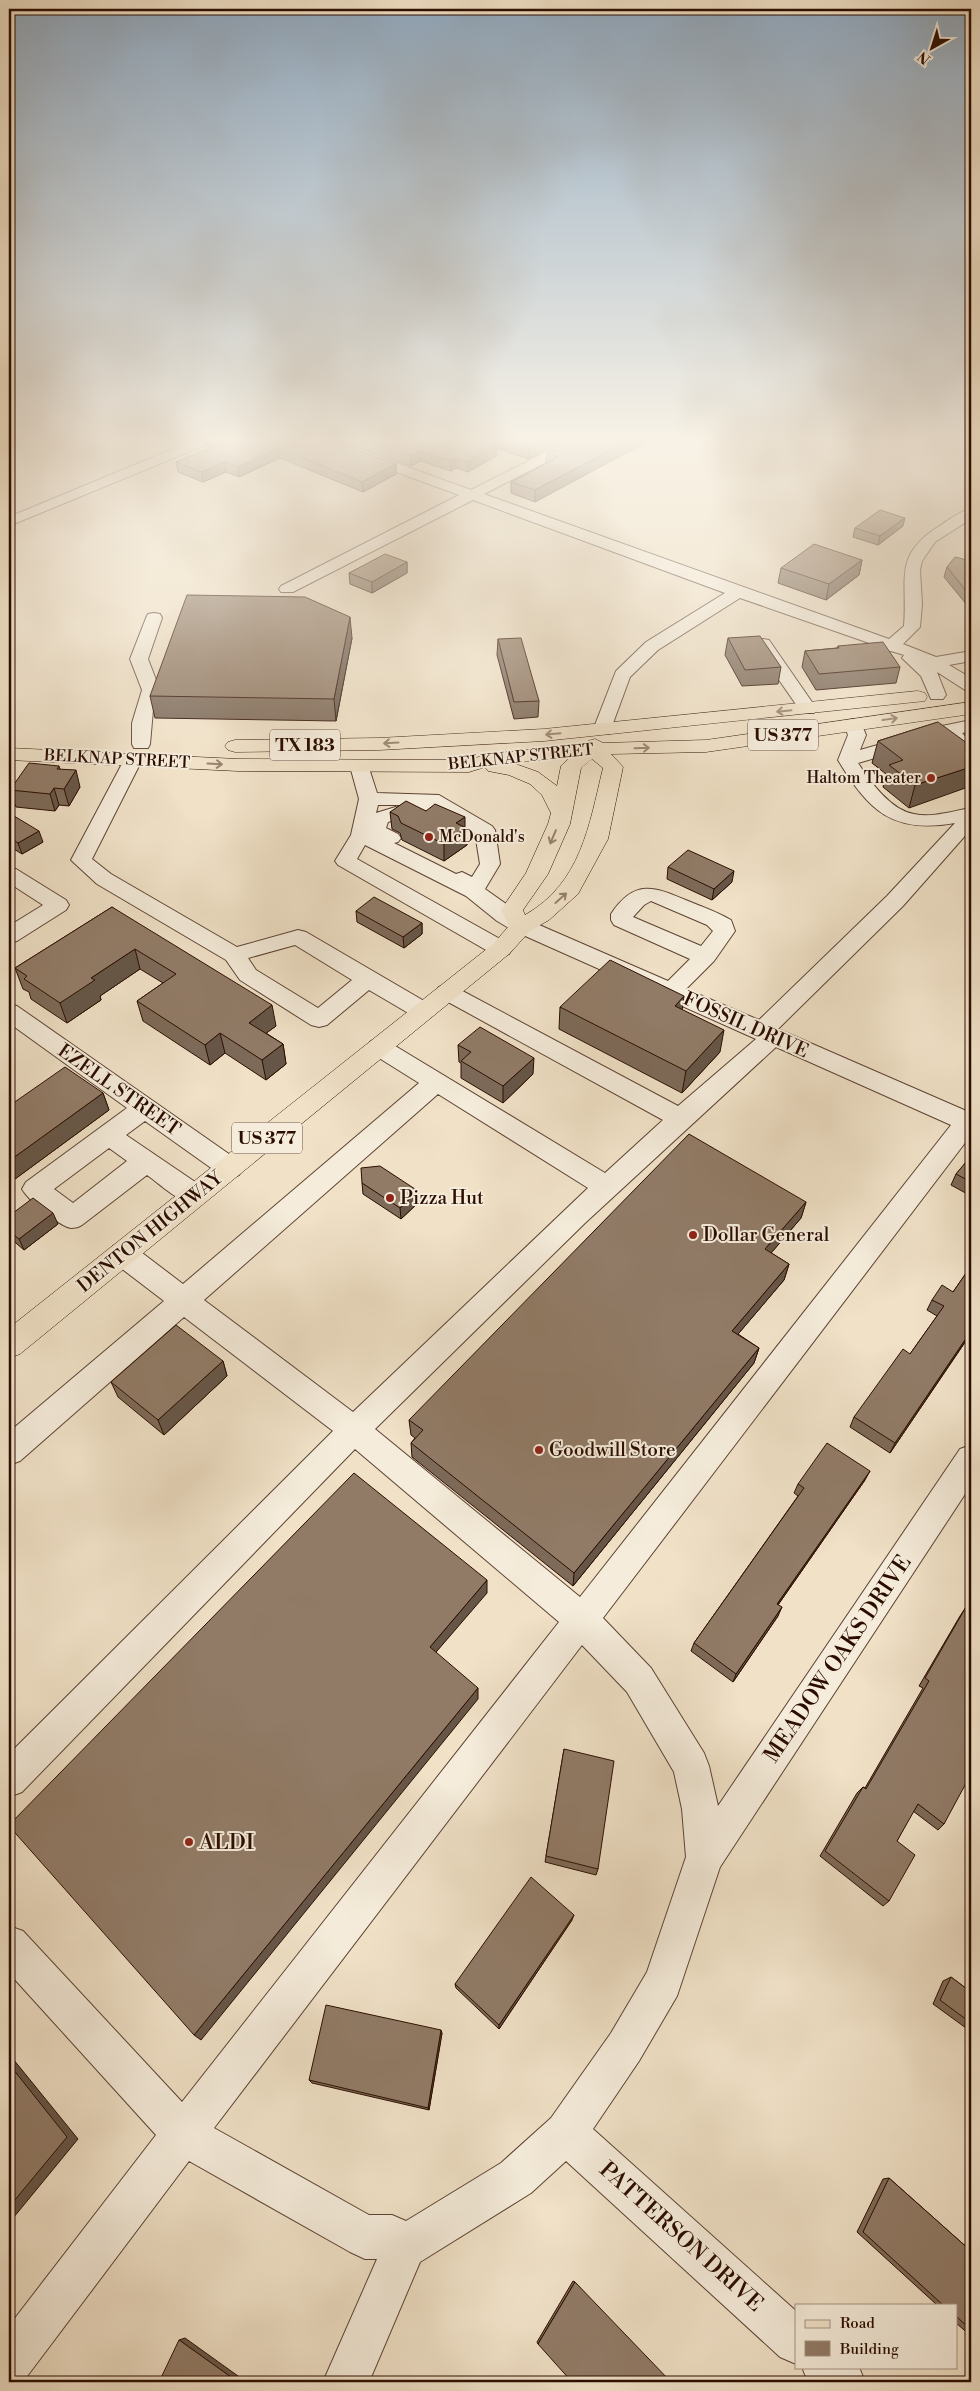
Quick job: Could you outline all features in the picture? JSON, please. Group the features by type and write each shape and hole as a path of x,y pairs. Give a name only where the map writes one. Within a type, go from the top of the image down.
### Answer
{"main road":[{"name":"BELKNAP STREET","path":"9,754 379,744 602,730 971,691"},
{"name":"BELKNAP STREET","path":"9,739 137,752 238,765 469,766 489,760 593,749 706,746 971,708"},
{"path":"522,926 513,915 512,910 537,874 559,824 571,766 593,749 602,730"},
{"name":"DENTON HIGHWAY","path":"9,1346 501,949 522,926 541,915 567,894 598,839 612,767 593,749"},
{"path":"469,766 503,767 536,778 550,790 561,813"}],"street":[{"path":"287,589 365,550"},
{"path":"624,550 738,592 892,645 935,662 971,686"},
{"path":"860,652 876,651 892,645 912,627 914,604 912,570 914,561 922,550"},
{"path":"602,730 622,676 652,646 738,592"},
{"path":"154,618 139,660 151,690 145,702 137,752 117,795 92,837 81,860 104,879 234,955 248,975 318,1019 368,979"},
{"path":"763,644 808,709"},
{"path":"892,645 929,672 933,678 937,695"},
{"path":"935,662 971,656"},
{"path":"846,760 857,735 853,725"},
{"path":"846,760 949,730 971,726"},
{"path":"949,730 971,754"},
{"path":"846,760 860,781 890,810 908,820 928,821 971,816"},
{"path":"360,766 369,799 361,835 345,861 501,949"},
{"path":"369,799 432,799 485,830"},
{"path":"473,891 458,874 375,830 379,818 418,806 485,830"},
{"path":"9,1779 354,1430 606,1186 767,1035 895,901 971,816"},
{"path":"473,891 490,864 485,830"},
{"path":"361,835 473,891"},
{"path":"9,874 58,905 9,936"},
{"name":"FOSSIL DRIVE","path":"473,891 505,916 522,926 767,1035 970,1122"},
{"path":"234,955 298,938 423,1011"},
{"path":"670,992 704,956"},
{"path":"447,992 679,1118"},
{"name":"EZELL STREET","path":"9,1012 230,1168"},
{"path":"379,1047 606,1186"},
{"path":"9,1450 436,1082"},
{"path":"145,1108 35,1190 73,1218 146,1161"},
{"path":"9,2363 183,2134 581,1619 970,1122"},
{"path":"108,1135 196,1196"},
{"name":"MEADOW OAKS DRIVE","path":"123,1254 354,1430 581,1619 639,1680 691,1766 700,1809 705,1858"},
{"name":"MEADOW OAKS DRIVE","path":"405,2247 516,2178 566,2133 625,2047 663,1982 705,1858 971,1459"},
{"path":"9,1945 183,2134 364,2237 392,2237 405,2247 346,2382"},
{"name":"PATTERSON DRIVE","path":"566,2133 795,2340"},
{"path":"826,2368 842,2382"}],"building":[{"path":"806,550 831,550 862,560 829,584 781,568"},
{"path":"385,554 407,562 372,582 349,573"},
{"path":"955,557 971,561 971,597 947,567"},
{"path":"187,595 305,597 350,617 334,699 150,696"},
{"path":"760,636 781,667 745,670 728,638"},
{"path":"521,638 539,701 514,702 498,639"},
{"path":"883,642 900,667 819,674 805,651 839,648 838,646"},
{"path":"938,722 971,746 971,767 915,785 889,765 903,760 878,741"},
{"path":"29,763 59,766 57,769 76,770 64,789 54,788 50,794 10,790"},
{"path":"406,801 426,811 435,804 465,817 456,823 466,828 444,844 401,823 398,816 390,812"},
{"path":"9,813 39,831 18,843 9,837"},
{"path":"688,850 734,871 714,889 668,867"},
{"path":"374,897 422,923 403,937 356,911"},
{"path":"112,907 272,1005 249,1023 283,1044 262,1060 220,1033 205,1045 137,1001 176,974 135,949 91,978 95,980 60,1003 24,979 27,976 15,968"},
{"path":"610,960 684,996 675,1006 724,1030 686,1071 560,1007"},
{"path":"480,1027 534,1058 503,1086 461,1061 471,1052 458,1045"},
{"path":"65,1067 103,1093 9,1161 9,1106"},
{"path":"689,1134 806,1202 765,1249 789,1264 732,1331 759,1348 574,1573 411,1443 423,1430 409,1420"},
{"path":"971,1157 971,1182 956,1174"},
{"path":"380,1166 418,1191 400,1208 362,1183 361,1168"},
{"path":"33,1198 53,1213 19,1239 9,1231 9,1216"},
{"path":"971,1266 971,1331 895,1443 854,1417 903,1349 910,1354 944,1306 932,1300 942,1285 953,1292"},
{"path":"176,1325 223,1361 158,1420 111,1382"},
{"path":"827,1443 870,1471 777,1604 782,1607 736,1674 694,1643 804,1488 798,1484"},
{"path":"354,1473 487,1580 430,1647 478,1688 194,2035 9,1825"},
{"path":"966,1607 971,1610 971,1718 967,1727 971,1730 971,1774 944,1824 918,1804 897,1841 915,1855 889,1901 825,1851 863,1787 866,1789 929,1681 925,1678"},
{"path":"564,1749 614,1761 598,1869 546,1856"},
{"path":"531,1877 574,1915 499,2025 455,1984"},
{"path":"951,1977 971,1992 971,2023 940,2000"},
{"path":"326,2005 441,2030 428,2108 309,2080"},
{"path":"9,2064 67,2137 9,2207"},
{"path":"889,2178 971,2251 971,2330 958,2318 958,2304 942,2304 863,2232"},
{"path":"575,2282 671,2382 572,2382 538,2344"},
{"path":"179,2340 238,2382 159,2382"}],"place":[{"name":"Haltom Theater","path":"931,778"},
{"name":"McDonald's","path":"429,837"},
{"name":"Pizza Hut","path":"390,1198"},
{"name":"Dollar General","path":"693,1235"},
{"name":"Goodwill Store","path":"539,1450"},
{"name":"ALDI","path":"189,1842"}]}
